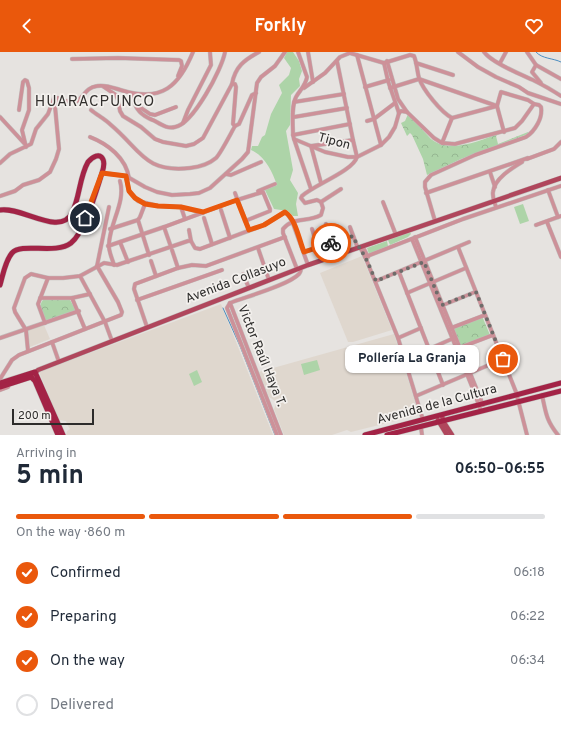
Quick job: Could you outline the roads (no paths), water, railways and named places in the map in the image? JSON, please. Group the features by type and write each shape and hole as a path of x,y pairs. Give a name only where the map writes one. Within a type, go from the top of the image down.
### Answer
{"highway":[{"path":"0,210 4,209 15,211 52,222 63,222 68,219 72,213 89,160 97,156 103,158 105,165 82,228 76,237 71,243 64,247 55,249 30,248 15,251 9,260 0,285"},
{"path":"35,372 58,432 63,435"},
{"name":"Avenida Collasuyo","path":"0,383 35,372"},
{"path":"0,389 32,378 50,409"},
{"name":"Avenida de la Cultura","path":"365,435 561,383"},
{"name":"Avenida de la Cultura","path":"387,435 561,391"}],"main road":[{"name":"Avenida Collasuyo","path":"32,378 35,372 59,362 308,265 561,178"},
{"path":"439,415 440,421 447,435"},
{"path":"440,421 452,435"}],"street":[{"path":"0,163 10,154 33,141 36,129 48,114 54,98 76,102 87,90 101,86 145,95 159,93 176,82 188,64 193,52"},
{"path":"183,124 188,110 211,65 210,52"},
{"path":"131,93 138,111 148,118 168,128 183,124 196,109 217,74 223,62 225,52"},
{"path":"101,86 116,95 121,113 155,139 182,146 194,144 203,138 243,61 259,52"},
{"path":"102,173 128,177 157,192 172,195 190,194 208,189 226,174 248,152 256,87 259,80 275,66 285,52"},
{"path":"298,52 307,77 307,82 294,102 293,137 311,189"},
{"path":"308,52 313,82"},
{"path":"301,90 325,73 345,52"},
{"path":"484,52 487,56 544,85 561,96"},
{"path":"500,63 506,52"},
{"path":"527,52 536,65 561,78"},
{"path":"340,57 350,53 386,62 413,55 419,79 424,88 446,115 452,118 497,106"},
{"path":"458,53 490,74 519,87 528,93 561,104"},
{"path":"357,55 381,145"},
{"path":"72,59 118,58 179,60 181,61 182,66 176,82"},
{"path":"321,202 317,200 305,202 301,198 311,189 354,164 357,157 337,61"},
{"path":"386,62 398,113 402,111 408,112"},
{"path":"416,63 453,75"},
{"path":"536,65 532,72 544,85"},
{"path":"392,87 419,79 497,106"},
{"path":"19,110 23,82 25,80 27,81 29,88 29,110 22,130 25,145"},
{"path":"365,87 390,80"},
{"path":"91,110 112,125 142,156 153,164 162,168 201,166 215,159 234,126 236,87 235,84 232,84"},
{"path":"392,87 400,102 408,112 434,138 442,143 454,144 504,132 519,126 534,104"},
{"path":"435,221 426,192 425,182 431,175 475,155 532,133 537,126 542,109 539,105 528,100 501,92 497,106 504,132"},
{"path":"234,126 240,124 251,96 253,93 256,93"},
{"path":"294,102 344,94"},
{"path":"0,196 15,191 23,185 39,180 50,172 59,149 56,106 60,100"},
{"path":"367,121 374,119 395,103"},
{"path":"135,104 144,111 155,115 176,107"},
{"path":"294,117 347,108"},
{"name":"Tipon","path":"293,137 325,152 348,157 357,157 381,145 389,137 398,113"},
{"path":"0,117 25,145"},
{"path":"442,143 452,118"},
{"path":"293,137 350,124"},
{"path":"90,137 110,148 122,160 128,171 129,191 138,201 145,204 181,207 203,212"},
{"path":"321,183 311,146 353,140"},
{"path":"554,149 561,142"},
{"path":"426,192 490,172 561,146"},
{"path":"494,187 505,174 528,158"},
{"path":"226,174 231,175 261,162"},
{"path":"490,172 494,187 493,193 496,207"},
{"path":"114,265 108,246 110,229 122,196 120,181"},
{"path":"237,200 274,184"},
{"path":"367,257 496,207 561,186"},
{"path":"321,202 341,189"},
{"path":"536,226 559,216 548,190"},
{"path":"108,246 261,192 264,194 270,210 268,213 245,221"},
{"path":"235,193 249,230"},
{"path":"506,204 507,196"},
{"path":"299,269 283,229 292,221 309,219 321,215 323,208 321,202"},
{"path":"383,202 396,235"},
{"path":"110,229 138,220 145,204"},
{"path":"0,379 12,360 28,351 121,315 122,312 118,302 97,266 109,207"},
{"path":"181,207 185,219"},
{"path":"221,210 230,238"},
{"path":"189,230 191,242 197,249 264,225 282,213 286,213 292,221 308,265"},
{"path":"204,218 212,244"},
{"path":"138,220 149,255"},
{"path":"546,222 561,257"},
{"path":"326,224 338,255"},
{"path":"164,227 178,268"},
{"path":"350,227 357,246 361,247 367,257 398,338 423,420"},
{"path":"312,229 318,247"},
{"path":"304,252 353,236"},
{"path":"147,327 137,300 134,289 135,284 178,268 192,265 206,266 285,237"},
{"path":"413,238 483,411"},
{"path":"28,351 26,330 14,310 25,278 31,274 48,278 80,276 97,266 106,263 114,265 128,262 188,241 191,242"},
{"path":"120,242 128,262"},
{"path":"376,281 469,242"},
{"path":"458,247 517,394 527,435"},
{"path":"258,248 269,280"},
{"path":"151,261 156,276"},
{"path":"407,293 466,268"},
{"name":"Victor Raúl Haya T.","path":"281,435 236,324 227,308 230,303 274,287 293,278 300,274 299,269"},
{"path":"137,300 222,270"},
{"path":"399,272 444,385"},
{"path":"243,274 249,288"},
{"path":"80,276 105,322 112,341"},
{"path":"45,323 38,305 48,278"},
{"path":"441,306 476,292"},
{"path":"40,298 72,298 90,294"},
{"path":"72,298 79,311 85,329"},
{"path":"441,306 454,338 460,348 468,374"},
{"path":"0,338 79,311"},
{"path":"451,328 485,315"},
{"name":"Victor Raúl Haya T.","path":"236,324 277,435"},
{"path":"398,338 421,328"},
{"path":"460,348 493,335"},
{"path":"430,349 454,338"},
{"path":"52,342 59,362"},
{"path":"416,396 503,359"},
{"path":"542,396 550,425 556,434"},
{"path":"420,426 422,435"}],"waterway":[{"path":"536,52 541,56 561,62"},
{"path":"223,308 240,346 275,435"}],"place":[{"name":"Pollería La Granja","path":"503,359"}],"district":[{"name":"HUARACPUNCO","path":"95,102"}]}
